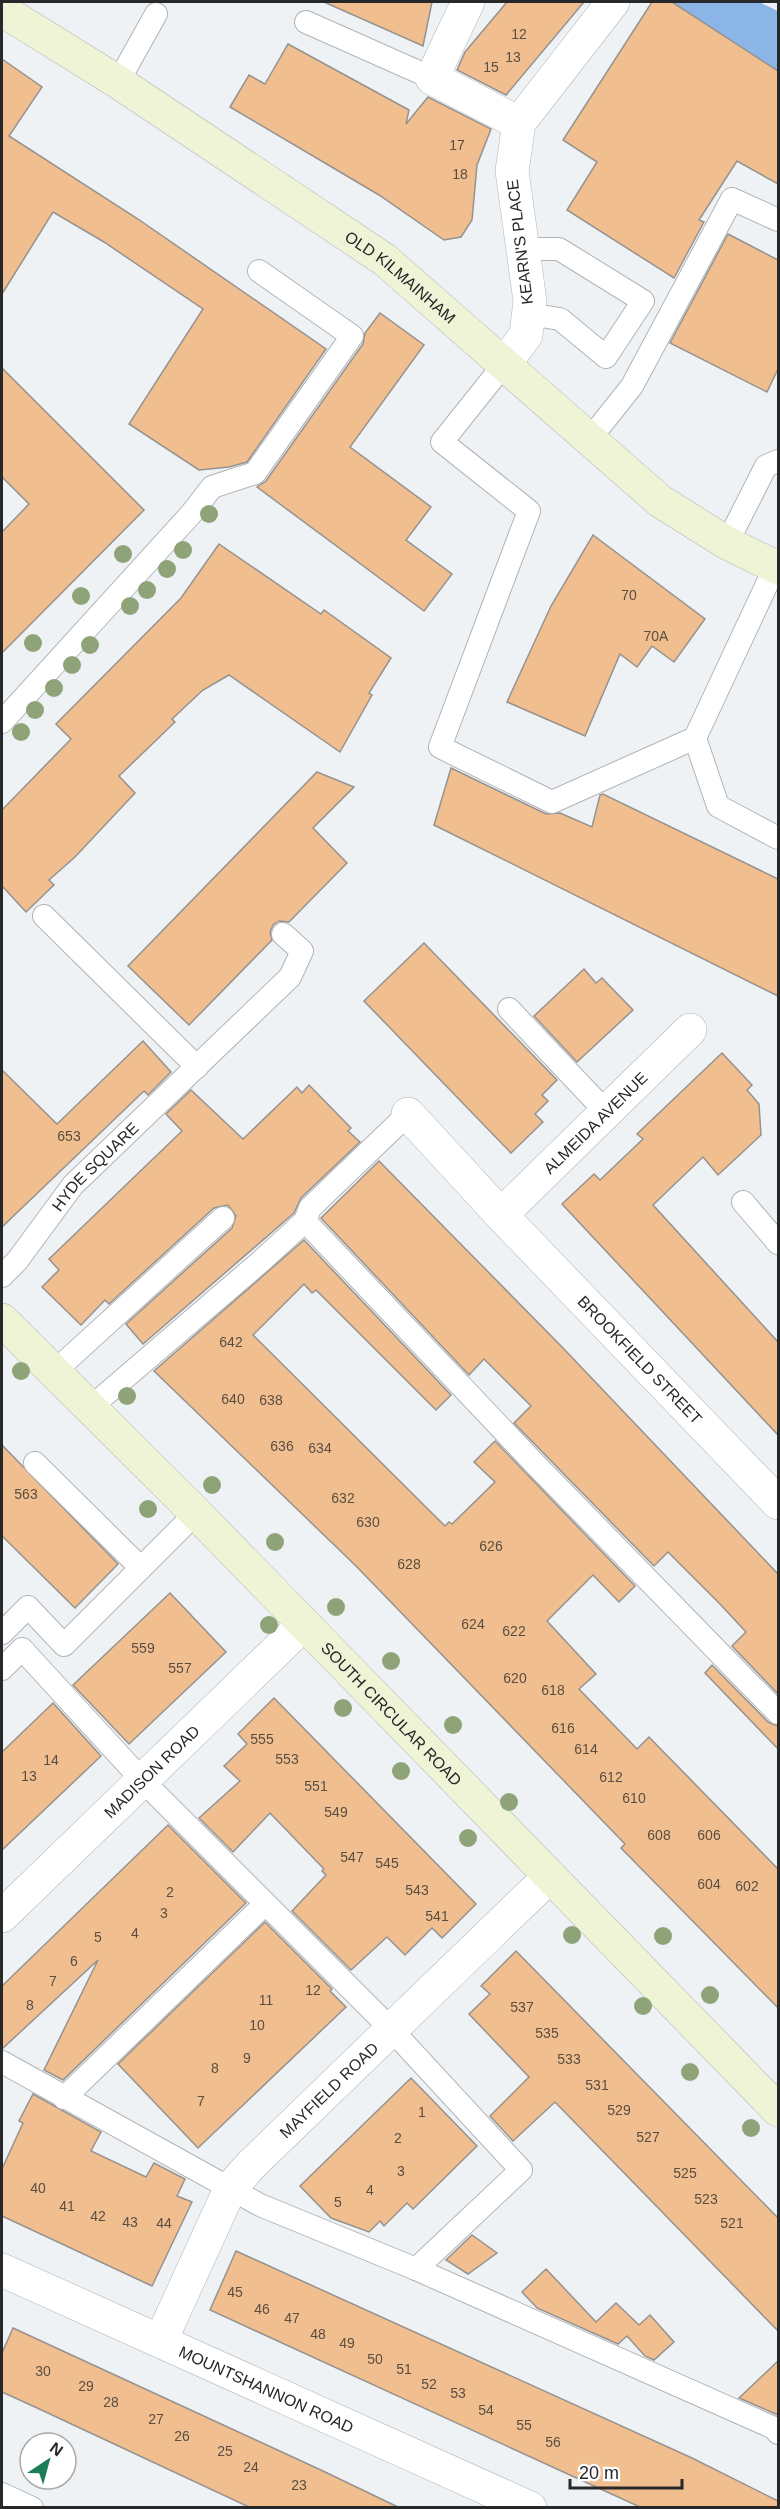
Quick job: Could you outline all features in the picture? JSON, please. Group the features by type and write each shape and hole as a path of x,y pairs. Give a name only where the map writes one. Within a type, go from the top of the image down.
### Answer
{"main road":[{"name":"OLD KILMAINHAM","path":"2,10 118,82 385,260 660,501 727,543 777,567"},
{"name":"SOUTH CIRCULAR ROAD","path":"2,1320 196,1513 778,2110"}],"street":[{"path":"468,2 432,78 507,117"},
{"name":"KEARN'S PLACE","path":"504,363 526,335 530,301 507,117 613,2"},
{"name":"ALMEIDA AVENUE","path":"501,1215 690,1030"},
{"name":"BROOKFIELD STREET","path":"408,1114 501,1215 778,1503"},
{"name":"MADISON ROAD","path":"2,1916 303,1625"},
{"name":"MAYFIELD ROAD","path":"161,2340 230,2189 250,2166 549,1877"},
{"name":"MOUNTSHANNON ROAD","path":"2,2270 530,2508"}],"lane":[{"path":"118,82 156,14"},
{"path":"306,22 432,78"},
{"path":"589,440 632,386 732,199 778,220"},
{"path":"522,249 559,249 643,300 606,357 560,319 528,314"},
{"path":"2,722 192,514 212,487 255,473 352,336 259,271"},
{"path":"504,363 441,442 529,511 440,747 552,802 694,738 777,567"},
{"path":"727,543 766,466 778,461"},
{"path":"694,738 718,806 778,838"},
{"path":"44,916 197,1067"},
{"name":"HYDE SQUARE","path":"2,1276 17,1261 73,1185 290,978 302,951 283,934"},
{"path":"509,1009 606,1113"},
{"path":"91,1407 304,1221 310,1208 408,1114"},
{"path":"743,1202 778,1242"},
{"path":"55,1371 223,1218"},
{"path":"304,1221 535,1464 778,1713"},
{"path":"35,1463 141,1568"},
{"path":"2,1633 28,1607 64,1645 196,1513"},
{"path":"2,1669 22,1649 142,1780 391,2030 521,2170 416,2269"},
{"path":"64,2098 265,1904"},
{"path":"2,2062 260,2205 416,2269 774,2428 778,2433"},
{"path":"2,2494 32,2508"}],"water":[{"path":"672,2 759,2 778,11 778,71"}],"building":[{"path":"324,2 432,2 423,46"},
{"path":"507,2 584,2 506,95 457,70 465,52"},
{"path":"652,2 672,2 778,71 778,184 737,161 699,220 704,222 674,278 567,210 597,162 563,140"},
{"path":"288,44 409,110 406,124 428,97 491,129 477,165 472,220 461,237 444,240 379,195 230,107 249,75 265,84"},
{"path":"2,59 42,87 9,136 138,219 326,349 247,462 229,467 199,470 129,424 203,309 104,242 53,212 2,294"},
{"path":"728,234 778,260 778,369 767,392 670,343"},
{"path":"380,313 424,345 350,447 431,507 406,540 452,574 424,611 257,487 266,481 363,344 365,333"},
{"path":"2,368 144,510 2,653 2,532 29,504 2,477"},
{"path":"593,535 705,619 674,662 652,646 637,667 620,654 585,736 507,702 551,606"},
{"path":"219,544 321,614 324,610 391,658 369,693 372,695 340,752 229,675 203,690 172,719 175,722 119,776 135,793 75,857 49,880 54,885 26,912 2,886 2,810 71,739 56,724 181,598"},
{"path":"451,768 546,814 560,813 592,827 600,795 603,794 778,879 778,996 434,825"},
{"path":"317,772 354,787 313,828 347,863 289,922 279,921 273,925 270,932 272,940 189,1025 128,966"},
{"path":"424,943 557,1080 542,1095 548,1101 535,1114 543,1122 511,1153 364,1001"},
{"path":"584,969 596,983 602,978 633,1010 577,1062 534,1016"},
{"path":"143,1041 171,1072 148,1095 144,1091 2,1227 2,1070 57,1124"},
{"path":"722,1053 752,1085 747,1090 759,1104 761,1135 718,1175 703,1157 653,1205 778,1342 778,1435 562,1204 594,1174 600,1180 643,1139 637,1134"},
{"path":"309,1085 351,1128 348,1131 360,1142 301,1198 294,1213 143,1344 126,1324 232,1228 236,1216 228,1205 214,1208 109,1304 105,1300 81,1325 42,1287 59,1270 49,1259 182,1131 166,1114 191,1090 243,1139 297,1087 302,1093"},
{"path":"379,1161 563,1348 778,1574 778,1694 732,1646 746,1632 720,1604 668,1552 654,1566 514,1423 531,1406 484,1359 469,1375 321,1218"},
{"path":"304,1240 451,1395 436,1410 316,1290 312,1293 304,1284 253,1335 445,1526 449,1522 452,1524 495,1482 474,1462 495,1441 635,1586 619,1602 593,1575 547,1621 596,1674 579,1689 637,1749 649,1737 778,1869 778,2008 621,1848 625,1844 356,1566 154,1371"},
{"path":"2,1445 118,1564 75,1608 2,1536"},
{"path":"170,1593 226,1652 129,1744 73,1685"},
{"path":"712,1665 768,1722 778,1726 778,1749 705,1673"},
{"path":"274,1698 476,1904 442,1938 432,1928 405,1955 387,1937 351,1970 292,1911 326,1875 322,1871 324,1869 270,1813 233,1852 199,1818 240,1781 224,1766 247,1744 238,1734"},
{"path":"53,1703 101,1756 2,1850 2,1752"},
{"path":"168,1825 246,1903 63,2080 44,2070 98,1960 2,2049 2,1986"},
{"path":"265,1922 332,1989 330,1991 346,2007 198,2148 118,2064"},
{"path":"516,1951 778,2218 778,2331 555,2102 513,2141 490,2116 529,2077 469,2014 490,1994 481,1986"},
{"path":"411,2078 477,2146 413,2209 407,2203 384,2226 380,2221 369,2232 331,2218 300,2186"},
{"path":"33,2094 101,2132 91,2151 146,2177 154,2163 185,2179 177,2196 192,2202 152,2286 2,2216 2,2169 23,2123 19,2121"},
{"path":"472,2235 497,2253 468,2274 446,2260"},
{"path":"236,2251 692,2458 778,2501 778,2508 642,2508 210,2310"},
{"path":"546,2269 596,2322 616,2303 639,2325 650,2315 674,2342 654,2360 645,2356 627,2336 618,2344 537,2308 522,2292"},
{"path":"13,2328 400,2508 251,2508 2,2392 2,2353"},
{"path":"778,2361 778,2415 739,2398"}]}
